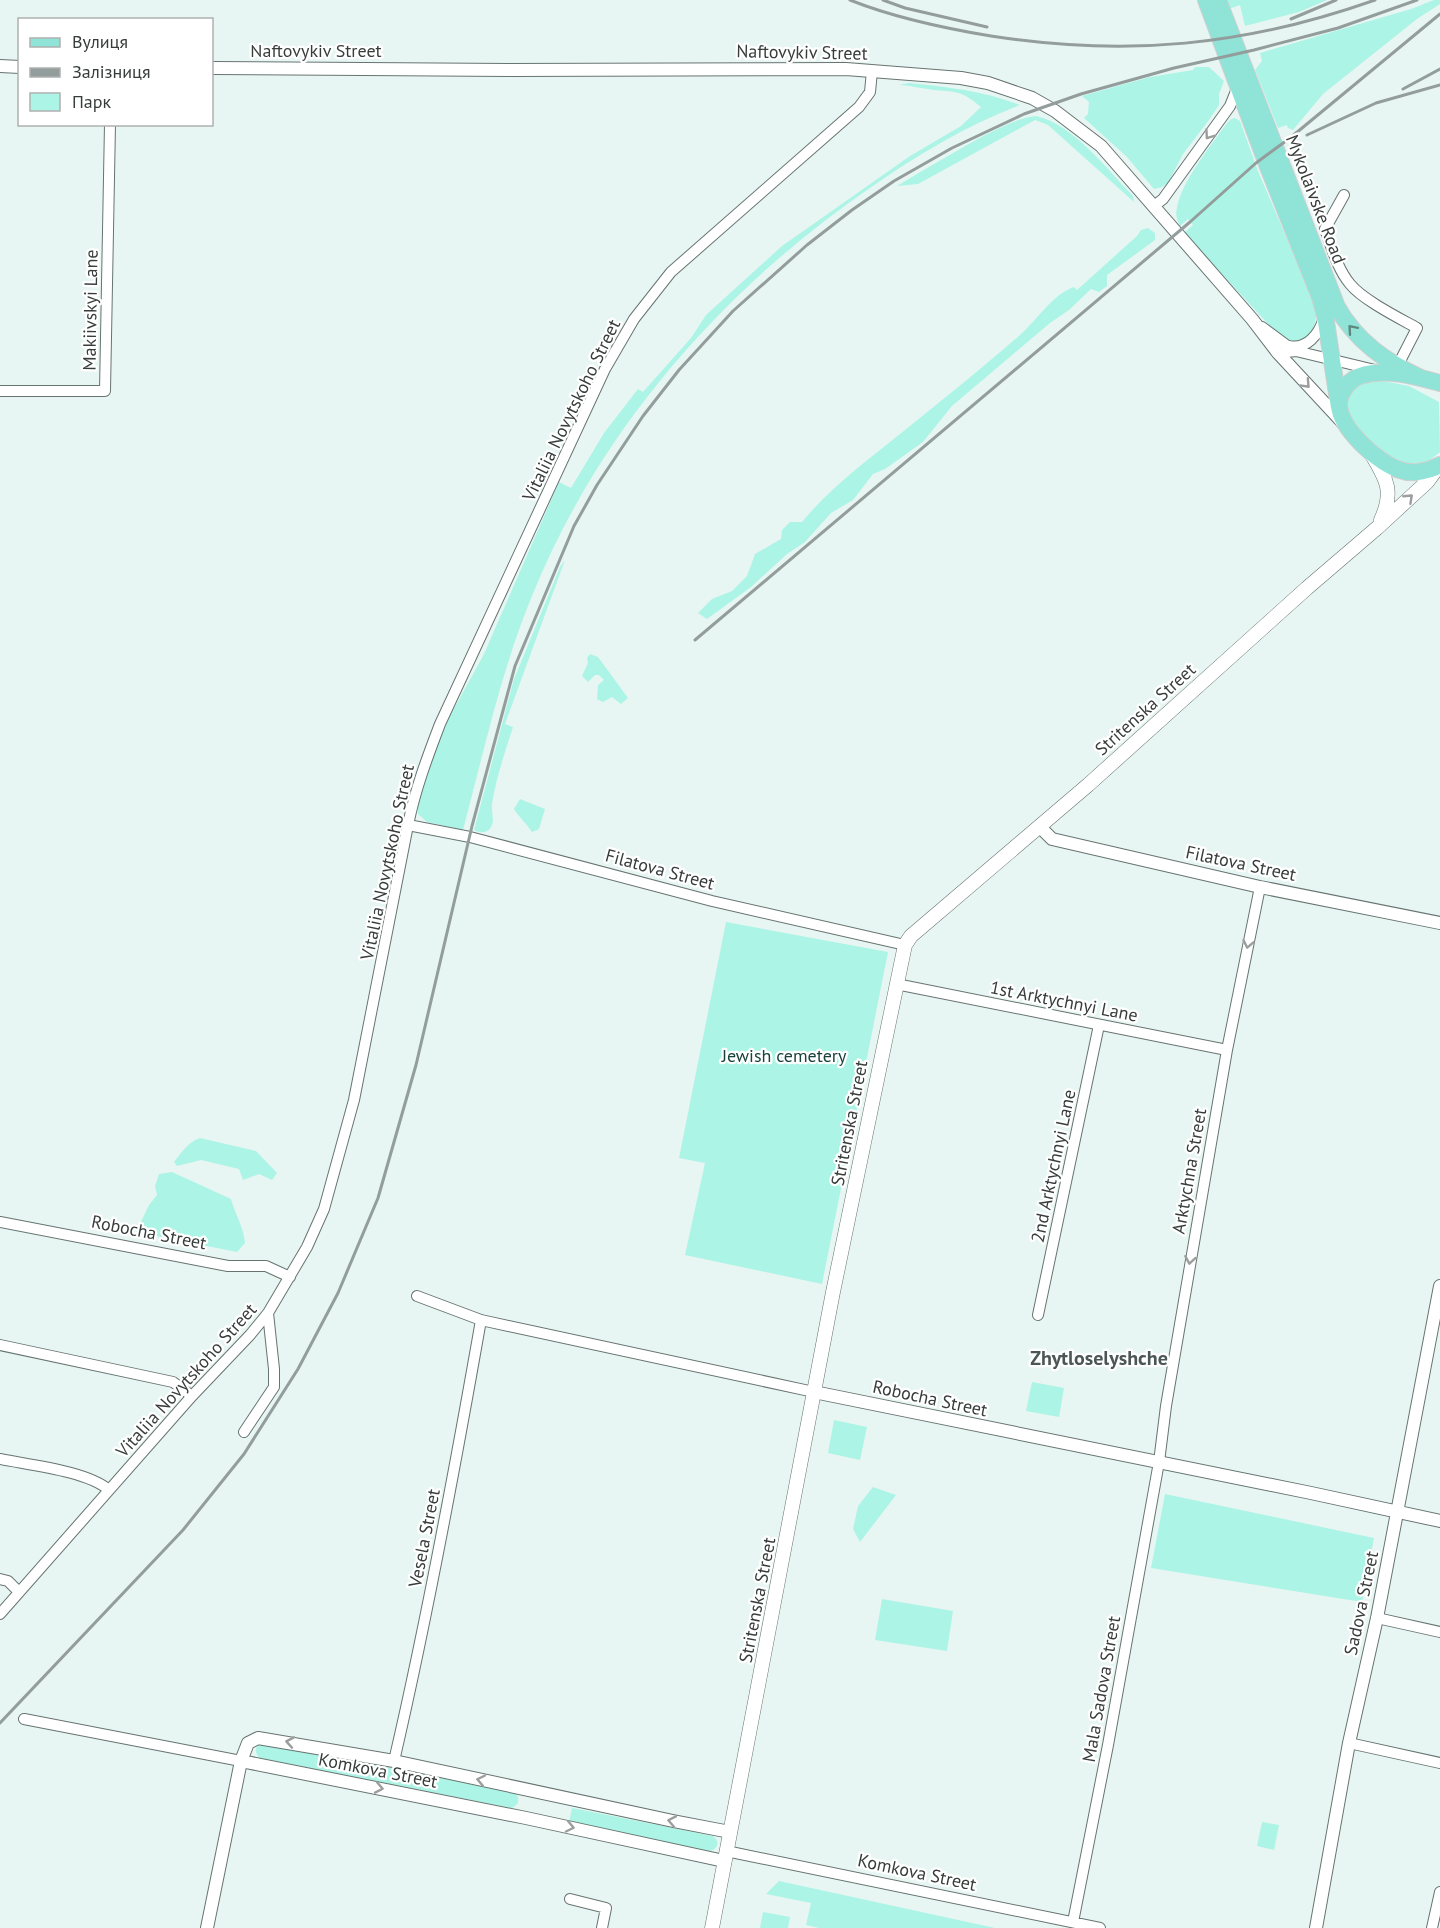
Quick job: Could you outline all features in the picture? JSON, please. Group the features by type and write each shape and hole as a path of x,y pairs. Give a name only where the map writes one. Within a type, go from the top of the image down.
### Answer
{"main road":[{"name":"Mykolaivske Road","path":"1206,0 1320,297 1325,315 1339,407 1345,421 1371,452 1388,465 1401,471 1414,473 1439,465"},
{"name":"Mykolaivske Road","path":"1218,0 1337,307 1352,330 1394,370 1440,383"},
{"path":"1339,407 1343,391 1353,379 1365,374 1394,370"},
{"name":"Stritenska Street","path":"1371,452 1387,483 1389,493 1385,512 1377,528"},
{"name":"Stritenska Street","path":"712,1928 814,1392 905,945 911,936 1040,827 1377,528 1427,482 1439,465"}],"street":[{"path":"0,66 18,67"},
{"name":"Naftovykiv Street","path":"213,68 846,69 961,78 988,83 1032,98 1055,111 1101,146 1352,432"},
{"name":"Vitaliia Novytskoho Street","path":"0,1614 192,1396 268,1314 308,1247 324,1209 354,1100 418,784 440,724 605,369 633,319 671,272 866,100 870,92 872,71"},
{"path":"1154,206 1163,199 1230,106 1238,85"},
{"name":"Makiivskyi Lane","path":"0,391 105,391 110,126"},
{"path":"1281,349 1394,370 1417,328 1352,286 1335,259 1325,229 1344,195"},
{"path":"1281,349 1306,344 1317,333 1325,315"},
{"name":"Filatova Street","path":"408,825 470,837 712,901 905,945"},
{"name":"Filatova Street","path":"1040,827 1052,839 1260,887 1440,923"},
{"name":"Arktychna Street","path":"1159,1462 1166,1406 1227,1050 1260,887"},
{"name":"1st Arktychnyi Lane","path":"896,984 1227,1050"},
{"name":"2nd Arktychnyi Lane","path":"1038,1315 1099,1025"},
{"name":"Robocha Street","path":"0,1222 228,1266 266,1266 290,1277"},
{"name":"Sadova Street","path":"1316,1928 1349,1743 1377,1618 1440,1286"},
{"name":"Robocha Street","path":"417,1296 481,1320 814,1392 1440,1521"},
{"path":"243,1432 274,1388 268,1314"},
{"name":"Vesela Street","path":"394,1761 416,1666 481,1320"},
{"path":"0,1345 173,1382 192,1396"},
{"path":"0,1459 85,1477 100,1482 109,1490"},
{"name":"Mala Sadova Street","path":"1073,1922 1108,1745 1159,1462"},
{"path":"0,1579 8,1581 19,1592"},
{"path":"1377,1618 1440,1632"},
{"name":"Komkova Street","path":"24,1719 1100,1928"},
{"name":"Komkova Street","path":"241,1761 248,1743 264,1738 394,1761 730,1832"},
{"path":"1349,1743 1440,1763"},
{"path":"207,1928 241,1761"},
{"path":"1432,1928 1440,1892"},
{"path":"570,1899 606,1908 602,1928"}],"green space":[{"path":"1226,0 1327,0 1299,12 1245,26 1240,5 1229,9"},
{"path":"1440,0 1440,4 1417,19 1323,94 1293,130 1287,125 1278,128 1255,70 1262,61 1260,53 1411,9"},
{"path":"1195,67 1209,67 1224,81 1219,94 1219,105 1183,154 1168,183 1154,189 1127,157 1084,118 1088,114 1089,102 1082,96 1150,77 1193,70"},
{"path":"909,83 979,93 1020,105 980,122 924,153 870,188 816,228 765,271 716,318 671,368 630,421 592,476 560,535 532,596 502,682 463,830 427,822 418,814 418,806 429,766 450,716 484,654 559,482 571,488 604,433 638,389 643,392 691,338 706,315 782,246 910,156 961,126 981,107 956,92 899,85"},
{"path":"1036,116 1063,128 1089,149 1133,196 1134,202 1048,125 1035,120 918,184 897,186 983,136 1015,121"},
{"path":"1235,118 1240,121 1258,171 1317,309 1312,331 1303,340 1297,342 1281,338 1184,233 1193,225 1188,219 1180,226 1177,219 1176,210 1184,187 1227,123"},
{"path":"1148,228 1155,233 1155,240 1107,275 1107,286 1099,292 1091,289 1069,310 1050,323 952,406 923,442 885,469 873,474 853,500 831,513 805,542 787,554 751,587 707,619 698,613 712,599 732,591 747,576 755,554 781,539 782,530 790,522 802,522 849,475 1005,348 1059,295 1074,287 1077,290 1141,230"},
{"path":"1368,378 1409,386 1439,402 1440,452 1427,462 1414,466 1388,461 1351,421 1346,401 1358,380"},
{"path":"565,560 505,724 513,727 494,794 492,825 488,831 479,832 474,830 514,679 560,567"},
{"path":"590,654 598,657 628,698 621,704 612,697 603,702 597,699 598,685 604,680 599,675 595,675 588,682 582,676"},
{"path":"520,799 545,809 539,829 532,832 514,809"},
{"name":"Jewish cemetery","path":"726,922 888,952 822,1284 685,1255 705,1163 679,1158"},
{"path":"200,1138 256,1151 277,1173 272,1180 259,1174 243,1180 239,1169 201,1160 177,1166 174,1162 183,1151"},
{"path":"172,1172 231,1199 245,1243 237,1252 136,1232 149,1205 157,1195 155,1186 159,1174"},
{"path":"1032,1382 1064,1388 1059,1417 1026,1411"},
{"path":"834,1420 867,1427 860,1460 828,1453"},
{"path":"873,1487 896,1495 860,1542 853,1529 858,1506"},
{"path":"1165,1494 1374,1538 1362,1602 1151,1568"},
{"path":"882,1599 953,1611 947,1651 875,1640"},
{"path":"264,1742 514,1792 518,1796 518,1801 511,1808 260,1758 256,1749"},
{"path":"572,1808 713,1836 717,1840 717,1845 710,1851 569,1823"},
{"path":"1262,1822 1279,1825 1274,1850 1257,1846"},
{"path":"779,1881 995,1928 819,1928 806,1925 811,1903 766,1894"},
{"path":"763,1912 790,1917 788,1928 760,1928"}],"railway":[{"path":"850,0 884,12 955,30 1090,46 1138,46 1232,37 1327,16 1375,0"},
{"path":"883,0 905,8 987,27"},
{"path":"1291,19 1336,0"},
{"path":"0,1723 183,1530 244,1454 298,1369 338,1293 378,1198 416,1065 472,826 515,666 574,526 597,485 643,416 679,370 733,311 807,245 894,181 952,148 1024,114 1081,94 1174,68 1338,28 1417,0"},
{"path":"695,640 1190,222 1256,163 1290,138 1440,14"},
{"path":"1403,89 1440,69"},
{"path":"1307,135 1376,103 1440,85"}],"district":[{"name":"Zhytloselyshche","path":"1099,1358"}]}
